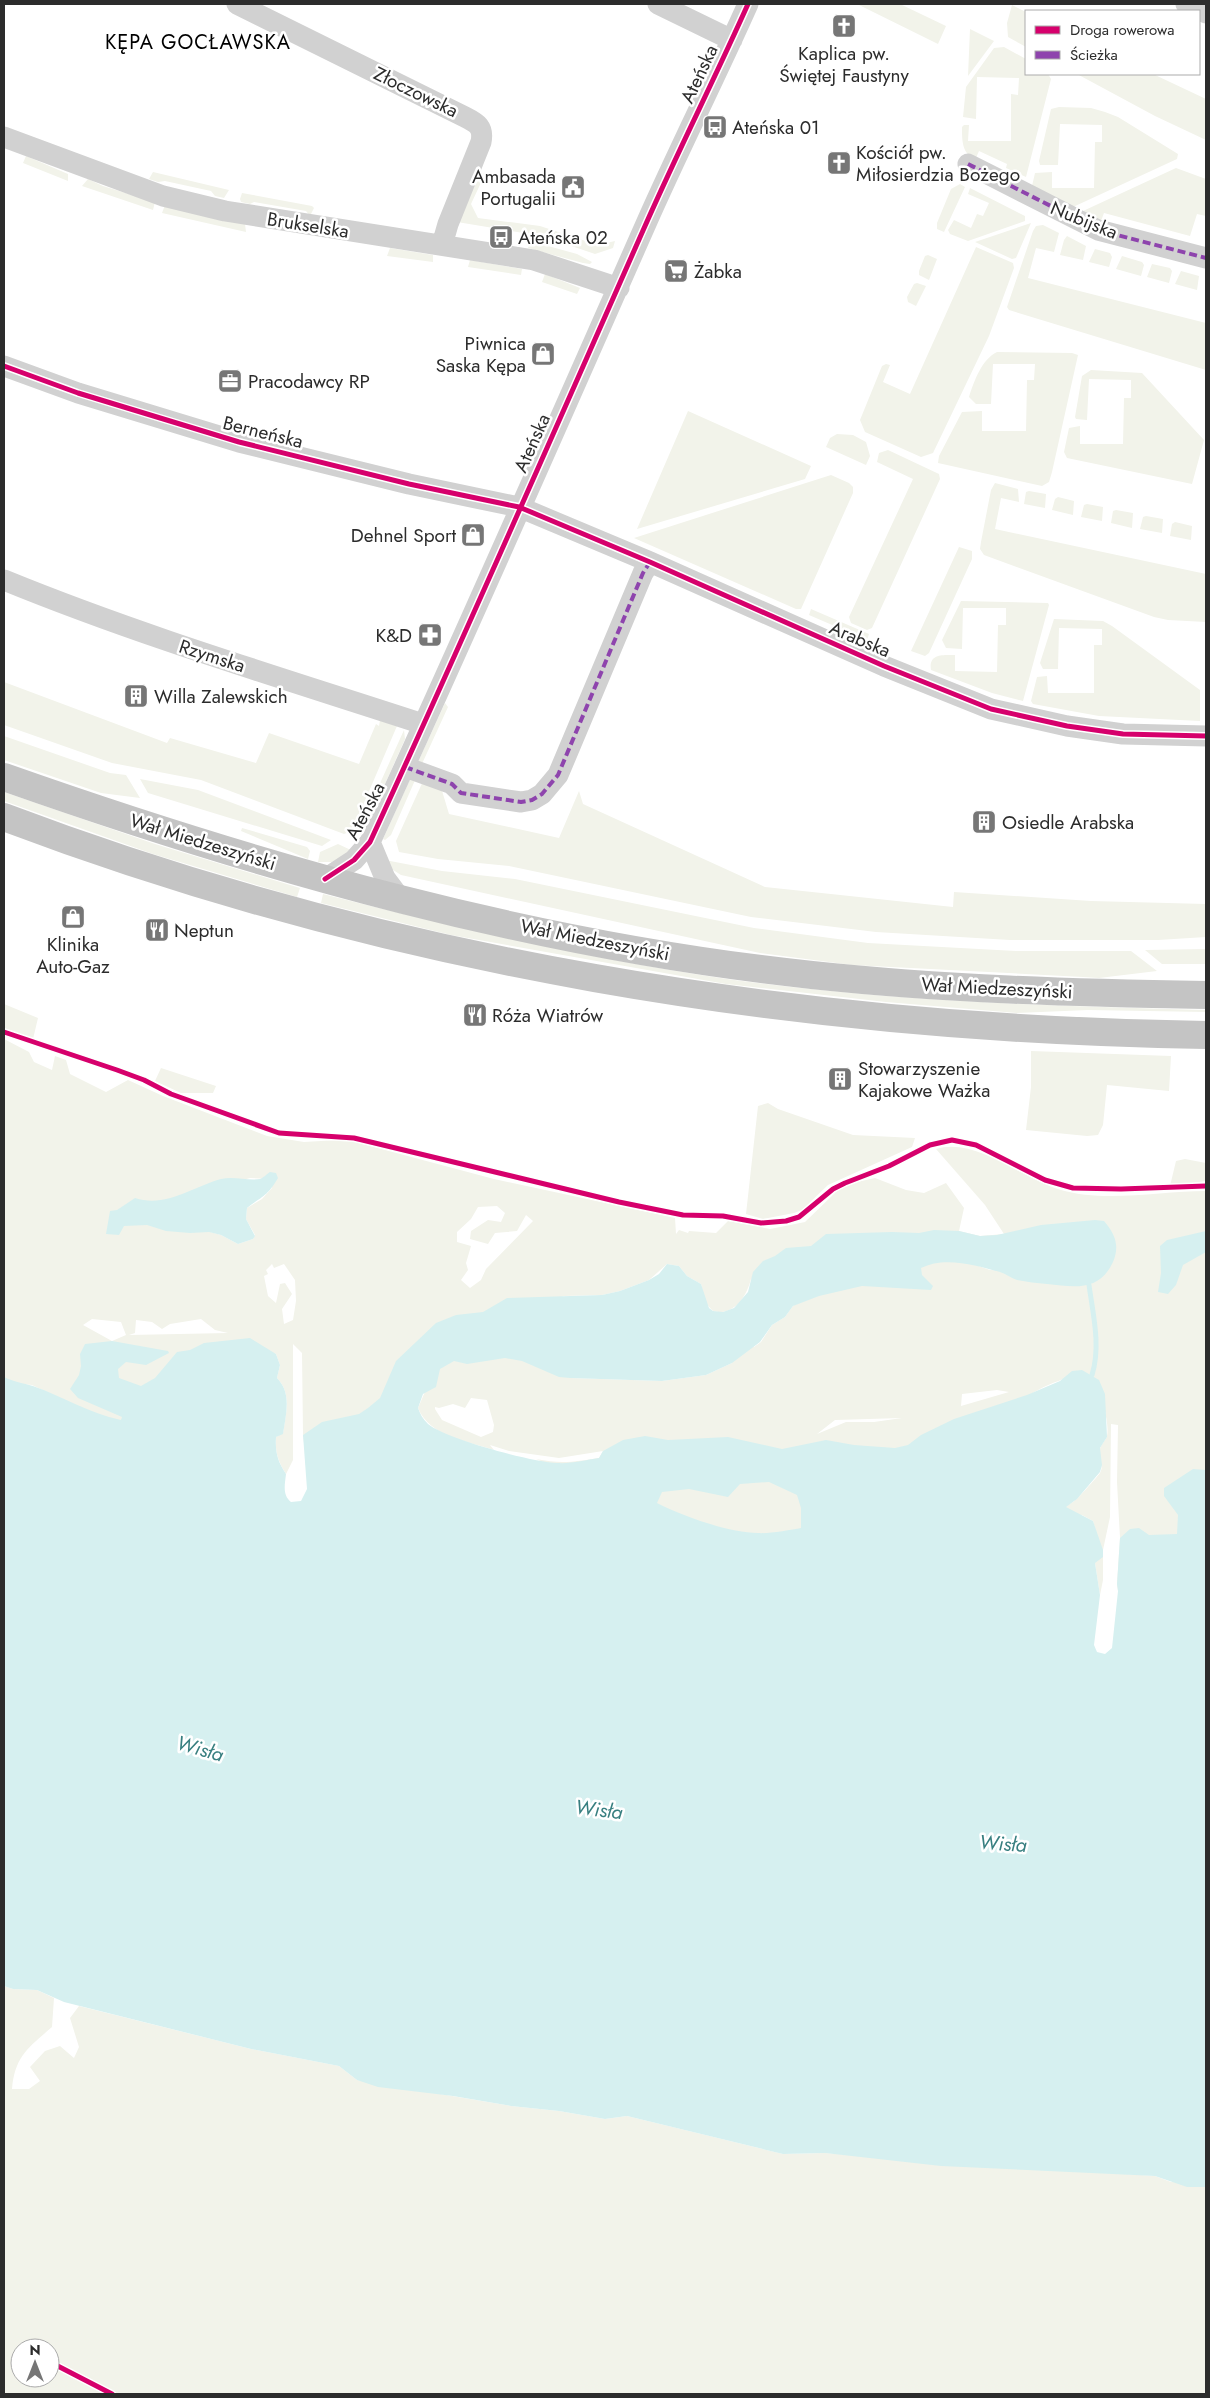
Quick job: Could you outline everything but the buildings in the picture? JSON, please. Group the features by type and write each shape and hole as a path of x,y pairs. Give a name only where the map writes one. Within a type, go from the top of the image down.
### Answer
{"main road":[{"name":"Wał Miedzeszyński","path":"4,777 192,840 325,879 579,939 717,963 802,974 994,989 1206,995"},
{"name":"Wał Miedzeszyński","path":"4,817 156,871 300,913 380,934 518,964 764,1004 893,1019 1030,1030 1206,1035"}],"street":[{"name":"Złoczowska","path":"237,4 480,126 482,132 481,142 448,224 442,245"},
{"path":"658,4 732,40"},
{"name":"Ateńska","path":"325,879 354,860 370,842 451,666 645,226 748,4"},
{"path":"1186,4 1199,10"},
{"name":"Brukselska","path":"4,137 163,196 198,205 318,227 534,260 619,288"},
{"name":"Nubijska","path":"968,164 1098,230 1206,258"},
{"name":"Berneńska","path":"4,366 103,402 239,442 409,484 520,507"},
{"name":"Arabska","path":"520,507 650,562 884,666 992,709 1067,726 1123,734 1206,736"},
{"path":"405,767 452,784 460,793 521,802 532,800 542,794 558,774 643,574 650,562"},
{"name":"Rzymska","path":"4,580 76,610 423,724"},
{"name":"Ateńska","path":"370,842 385,878 400,898"}],"shaded area":[{"path":"857,4 900,4 946,26 938,44"},
{"path":"1012,5 1025,12 1025,46 1008,37 1007,23"},
{"path":"970,29 994,41 968,76"},
{"path":"1004,47 1025,58 1025,75 1049,75 1051,79 1026,177 1006,168 1007,164 979,151 975,160 967,154 963,142 962,127 964,125 969,125 968,141 1011,141 1011,94 1018,95 1019,78 977,77 976,119 963,117 966,87 994,48"},
{"path":"1079,75 1155,75 1206,99 1206,140 1155,116"},
{"path":"1059,107 1091,108 1118,117 1178,154 1177,159 1073,207 1032,186 1035,173 1052,172 1052,188 1094,188 1095,142 1102,142 1102,125 1060,124 1058,165 1040,165 1039,161 1051,109"},
{"path":"26,156 68,174 68,181 23,163"},
{"path":"1176,168 1206,179 1206,216 1197,214 1190,236 1104,213 1101,221 1083,211"},
{"path":"476,170 485,174 471,204 478,218 540,226 598,245 615,241 613,248 595,254 542,236 457,222"},
{"path":"153,172 229,190 224,198 215,196 211,191 149,179"},
{"path":"88,179 103,186 155,202 153,210 82,186"},
{"path":"960,184 965,187 944,232 937,229 937,223 951,189"},
{"path":"970,188 1025,216 1025,221 968,241 950,234 948,230 954,220 971,228 977,214 983,216 989,203 968,194"},
{"path":"242,193 312,206 314,208 310,216 306,211 254,202 250,204 241,202"},
{"path":"165,205 245,224 246,232 162,213"},
{"path":"1031,223 1016,258 1012,259 975,242"},
{"path":"1043,225 1059,233 1054,252 1036,248 1028,278 1206,323 1206,370 1009,310 1007,307 1033,231 1036,226"},
{"path":"1067,236 1086,246 1083,260 1060,255"},
{"path":"530,241 577,254 592,262 590,264 583,263 528,248"},
{"path":"976,247 1013,263 1014,268 989,336 933,453 921,457 865,432 860,420 882,366 890,365 883,382 910,394"},
{"path":"390,248 433,255 433,262 387,256"},
{"path":"1095,249 1110,253 1112,257 1109,267 1089,262"},
{"path":"928,255 937,259 929,280 919,275 925,256"},
{"path":"1122,256 1142,262 1144,265 1141,276 1116,269"},
{"path":"470,260 522,269 521,275 468,267"},
{"path":"1152,264 1170,268 1172,271 1169,283 1147,277"},
{"path":"1181,271 1199,276 1197,290 1175,284"},
{"path":"545,274 580,288 577,294 542,282"},
{"path":"914,284 926,286 916,306 908,302 907,297"},
{"path":"997,352 1072,353 1078,355 1052,472 1049,482 1042,486 938,463 939,456 962,412 982,411 982,431 1026,431 1027,380 1034,380 1035,364 993,364 991,404 976,404 969,397 983,365"},
{"path":"1091,370 1142,373 1204,440 1192,484 1067,458 1064,452 1069,428 1080,426 1080,444 1123,444 1124,398 1131,398 1131,380 1089,379 1087,420 1076,419 1075,417 1082,376"},
{"path":"688,411 811,466 805,479 637,529"},
{"path":"837,434 853,435 866,442 870,456 866,465 826,447 830,438"},
{"path":"888,450 939,474 940,479 872,628 867,630 851,623 849,617 913,479 877,462 879,453"},
{"path":"831,475 849,483 853,487 853,493 801,609 796,609 634,538"},
{"path":"995,483 1018,489 1019,502 1001,498 995,529 1206,574 1206,622 1168,620 1154,617 984,555 980,549 981,542 991,490"},
{"path":"1026,492 1046,494 1045,508 1024,504"},
{"path":"1058,497 1074,501 1073,515 1052,510 1055,499"},
{"path":"1084,505 1103,507 1102,521 1081,517"},
{"path":"1113,511 1133,513 1132,528 1111,523"},
{"path":"1143,517 1163,519 1162,533 1140,529"},
{"path":"1175,522 1192,526 1191,540 1170,536 1172,524"},
{"path":"959,547 972,551 972,559 929,653 925,656 911,651"},
{"path":"961,601 1048,603 1023,701 992,693 931,670 934,658 942,655 955,655 955,671 997,672 998,625 1006,625 1006,608 963,608 962,649 946,648 942,640"},
{"path":"811,609 869,634 867,640 809,615"},
{"path":"1054,619 1103,621 1112,626 1200,690 1200,721 1099,716 1033,704 1031,701 1037,677 1047,676 1048,693 1094,693 1094,645 1102,645 1102,629 1059,628 1058,669 1043,669 1040,663"},
{"path":"4,682 167,743 170,738 256,763 269,733 359,764 376,724 379,726 380,720 397,726 352,831 344,834 201,780 112,763 4,725"},
{"path":"445,703 448,707 421,766 418,762"},
{"path":"404,730 405,739 363,833 360,832 359,830"},
{"path":"4,736 110,773 126,775 140,798 101,793 4,760"},
{"path":"411,777 416,778 391,835 385,840 383,839"},
{"path":"140,779 198,790 331,840 322,846 148,793"},
{"path":"424,779 440,784 449,814 559,838 579,791 583,804 765,887 953,907 954,892 1091,901 1206,904 1206,937 1158,940 1010,940 876,932 751,917 509,866 438,859 399,852 396,841"},
{"path":"4,792 155,844 300,888 297,897 153,854 4,801"},
{"path":"242,828 307,847 310,851 308,859 241,831"},
{"path":"338,844 353,851 332,862 318,862 320,852"},
{"path":"385,860 442,871 515,879 754,928 868,943 1016,951 1131,951 1157,971 1099,978 852,965 760,953 401,875 387,866"},
{"path":"323,894 524,942 625,962 727,979 846,993 1086,1007 1206,1010 1206,1012 1088,1010 1017,1013 886,1002 726,984 451,935 321,903"},
{"path":"1206,949 1206,964 1162,964 1145,950"},
{"path":"4,1004 38,1018 33,1039 4,1028"},
{"path":"4,1039 29,1052 34,1062 52,1070 55,1056 66,1060 70,1074 106,1092 128,1080 163,1096 267,1136 304,1142 338,1140 355,1142 494,1179 675,1218 676,1234 679,1230 688,1233 689,1231 716,1233 728,1221 770,1229 805,1222 838,1190 848,1184 875,1178 906,1190 924,1193 946,1183 964,1208 959,1231 980,1236 1004,1234 985,1205 936,1149 952,1147 983,1154 1046,1185 1078,1194 1114,1196 1206,1191 1206,1506 1193,1509 1186,1514 1177,1535 1136,1536 1129,1540 1118,1591 1120,1538 1117,1482 1118,1425 1111,1424 1110,1517 1103,1550 1103,1580 1100,1595 1095,1563 1099,1542 1093,1521 1082,1515 1067,1515 1062,1522 1067,1536 1059,1538 1051,1536 1044,1528 1045,1516 1075,1500 1101,1470 1099,1451 1107,1436 1107,1421 1100,1395 1096,1387 1086,1378 1071,1377 1053,1383 1009,1407 933,1458 919,1464 889,1470 875,1476 849,1495 844,1508 836,1518 793,1538 765,1547 734,1545 720,1541 654,1508 536,1459 560,1462 582,1461 599,1458 603,1451 559,1458 509,1451 490,1445 494,1450 440,1432 431,1426 418,1408 430,1380 434,1350 453,1343 463,1349 492,1346 522,1351 531,1348 553,1329 561,1332 573,1354 570,1378 662,1381 706,1375 732,1363 718,1349 720,1337 733,1330 743,1331 754,1347 761,1342 772,1325 785,1317 793,1306 804,1297 861,1275 893,1269 913,1259 944,1254 990,1270 1032,1272 1066,1277 1088,1273 1102,1265 1107,1237 1098,1227 1041,1231 992,1244 955,1237 930,1245 910,1247 853,1243 840,1248 828,1258 793,1255 751,1279 747,1290 737,1305 728,1311 722,1312 714,1311 709,1307 701,1284 687,1276 679,1266 667,1264 649,1280 620,1291 602,1295 564,1296 547,1302 512,1305 495,1320 487,1323 473,1322 427,1346 419,1369 412,1377 410,1397 400,1407 393,1424 381,1435 362,1445 327,1456 307,1466 303,1435 302,1353 293,1344 293,1460 286,1474 279,1461 276,1448 276,1437 283,1433 287,1404 285,1390 277,1378 280,1365 276,1354 250,1349 223,1351 213,1366 191,1373 190,1381 209,1399 247,1419 224,1421 207,1435 187,1431 154,1418 149,1422 156,1434 144,1433 84,1410 32,1385 4,1382","holes":["250,1178 269,1179 272,1181 272,1188 262,1199 247,1208 246,1219 255,1235 253,1239 238,1244 221,1235 210,1232 210,1213 204,1209 206,1197 223,1186","497,1206 505,1213 501,1222 488,1220 471,1231 470,1239 488,1244 495,1233 517,1231 526,1215 533,1221 486,1269 481,1280 470,1288 461,1280 468,1270 466,1263 471,1246 457,1242 457,1232 471,1219 478,1207","272,1264 274,1268 284,1264 295,1280 296,1301 293,1320 284,1324 282,1309 292,1294 285,1283 280,1284 276,1303 268,1296 264,1276 268,1274 266,1270","92,1319 121,1322 126,1335 112,1341 83,1325","201,1319 215,1330 228,1333 129,1335 135,1333 136,1320 152,1322 162,1329 170,1324","997,1390 1009,1392 961,1406 962,1394","471,1398 487,1400 494,1425 493,1432 481,1437 442,1420 435,1407 439,1408 453,1404 465,1408","902,1418 874,1422 846,1422 817,1434 835,1420"]},
{"path":"1031,1051 1171,1056 1169,1091 1107,1085 1103,1125 1098,1135 1087,1136 1026,1130 1031,1087"},
{"path":"161,1068 216,1086 213,1093 181,1093 155,1081"},
{"path":"768,1103 778,1109 853,1135 915,1138 912,1147 828,1185 802,1210 763,1219 746,1214 758,1106"},
{"path":"1185,1159 1206,1163 1206,1181 1170,1186 1176,1161"},
{"path":"4,1986 13,1989 37,1990 54,1998 52,2027 30,2047 20,2060 16,2068 12,2089 29,2089 40,2081 30,2067 45,2051 60,2046 74,2058 79,2047 70,2018 79,2006 251,2049 339,2066 357,2080 511,2106 559,2111 605,2119 627,2116 783,2154 825,2153 1155,2176 1171,2182 1206,2180 1206,2394 4,2394"}],"water":[{"path":"270,1172 276,1173 278,1178 271,1189 247,1208 246,1219 255,1236 253,1239 238,1244 221,1235 209,1232 166,1231 147,1225 124,1226 119,1235 106,1234 110,1211 117,1210 135,1198 157,1200 168,1198 221,1179 260,1179"},
{"name":"Wisła","path":"1095,1220 1104,1221 1114,1235 1116,1245 1113,1262 1107,1272 1101,1279 1093,1283 1067,1286 1017,1280 1000,1272 971,1264 950,1262 930,1264 921,1268 922,1275 933,1286 931,1290 862,1286 819,1296 793,1306 785,1317 772,1325 760,1342 732,1363 706,1375 662,1381 570,1378 559,1377 522,1361 505,1358 467,1364 454,1361 440,1369 436,1387 423,1394 418,1408 428,1424 452,1436 470,1443 545,1462 573,1462 599,1458 603,1451 623,1440 645,1436 668,1440 728,1437 782,1449 826,1440 854,1445 895,1448 908,1445 921,1435 954,1419 1027,1395 1060,1381 1072,1371 1082,1370 1099,1380 1105,1394 1107,1437 1100,1448 1102,1465 1100,1472 1077,1499 1066,1507 1093,1521 1103,1550 1103,1557 1095,1563 1100,1595 1094,1645 1097,1652 1105,1654 1112,1648 1118,1591 1120,1538 1130,1529 1139,1528 1149,1535 1177,1534 1178,1515 1164,1496 1164,1488 1193,1469 1206,1470 1206,2187 1187,2187 1155,2176 941,2166 825,2153 783,2154 627,2116 605,2119 453,2096 378,2087 357,2080 339,2066 251,2049 64,2002 37,1990 13,1989 4,1986 4,1377 44,1390 87,1409 121,1420 122,1417 78,1398 70,1389 79,1375 81,1366 80,1354 85,1344 112,1341 168,1351 169,1353 146,1365 126,1362 118,1369 119,1378 141,1386 155,1378 177,1352 190,1350 204,1343 250,1338 276,1354 280,1365 277,1378 285,1390 287,1404 283,1434 276,1437 276,1448 279,1461 286,1474 286,1496 291,1502 301,1501 307,1489 303,1435 322,1422 359,1414 368,1408 380,1398 396,1361 436,1323 456,1315 483,1312 507,1298 602,1295 620,1291 649,1280 659,1274 667,1264 679,1266 687,1276 701,1284 709,1308 713,1311 723,1312 734,1308 748,1292 753,1272 763,1261 775,1256 786,1248 811,1246 826,1234 919,1233 934,1230 959,1231 980,1236 997,1235 1041,1225","holes":["769,1482 797,1495 801,1508 801,1528 767,1533 747,1532 720,1527 679,1513 657,1503 662,1492 689,1489 728,1497 740,1484"]},
{"path":"1206,1231 1206,1252 1183,1265 1176,1285 1168,1294 1158,1292 1161,1273 1160,1246 1167,1240"}],"waterway":[{"path":"1089,1285 1096,1341 1095,1364 1092,1375"}],"marked path":[{"path":"968,164 1098,230 1206,258"},
{"path":"405,767 452,784 461,793 521,802 532,800 542,794 558,775 643,573 650,562"}],"cycle path":[{"path":"325,879 354,860 370,842 658,198 748,4"},
{"path":"4,366 78,393 239,442 409,484 519,507 650,562 884,666 991,709 1067,726 1123,734 1206,736"},
{"path":"4,1032 117,1070 144,1080 171,1094 279,1133 354,1138 619,1202 683,1215 723,1216 761,1223 786,1221 799,1217 833,1189 845,1183 889,1166 930,1145 952,1140 976,1145 1045,1180 1073,1188 1121,1189 1206,1186"},
{"path":"60,2367 112,2394"}],"place":[{"name":"Kaplica pw. Świętej Faustyny","path":"844,26"},
{"name":"Ateńska 01","path":"715,127"},
{"name":"Kościół pw. Miłosierdzia Bożego","path":"839,163"},
{"name":"Ambasada Portugalii","path":"573,187"},
{"name":"Ateńska 02","path":"501,237"},
{"name":"Żabka","path":"676,271"},
{"name":"Piwnica Saska Kępa","path":"543,354"},
{"name":"Pracodawcy RP","path":"230,381"},
{"name":"Dehnel Sport","path":"473,535"},
{"name":"K&D","path":"430,635"},
{"name":"Willa Zalewskich","path":"136,696"},
{"name":"Osiedle Arabska","path":"984,822"},
{"name":"Klinika Auto-Gaz","path":"73,917"},
{"name":"Neptun","path":"157,930"},
{"name":"Róża Wiatrów","path":"475,1015"},
{"name":"Stowarzyszenie Kajakowe Ważka","path":"840,1079"}],"district":[{"name":"KĘPA GOCŁAWSKA","path":"198,42"}]}
